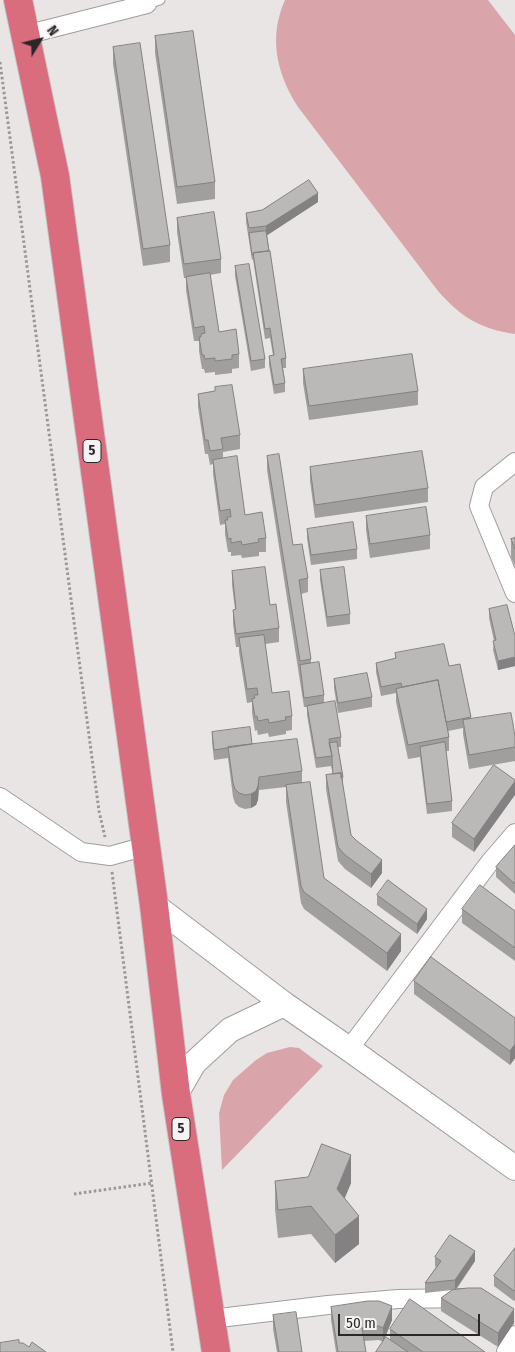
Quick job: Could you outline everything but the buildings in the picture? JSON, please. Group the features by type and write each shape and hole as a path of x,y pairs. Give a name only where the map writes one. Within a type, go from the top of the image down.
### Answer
{"highway":[{"name":"5","path":"18,0 55,176 154,905 176,1094 216,1352"}],"main road":[{"path":"154,905 284,1004 350,1049 515,1168"},
{"path":"176,1094 194,1063 230,1030 284,1004"}],"street":[{"path":"25,35 154,2"},
{"path":"515,462 484,488 479,506 515,593"},
{"path":"0,797 81,852 110,856 146,846"},
{"path":"350,1049 490,862 515,833"},
{"path":"211,1319 398,1299 479,1298"},
{"path":"506,1352 515,1335"}],"path":[{"path":"0,62 99,811 110,856 173,1352"},
{"path":"74,1194 152,1183"}],"shaded area":[{"path":"285,0 488,0 515,35 515,334 481,325 463,315 446,300 298,107 285,82 277,55 277,28"},
{"path":"290,1047 299,1048 323,1066 222,1170 219,1113 224,1095 233,1080 256,1060 267,1053"}]}
